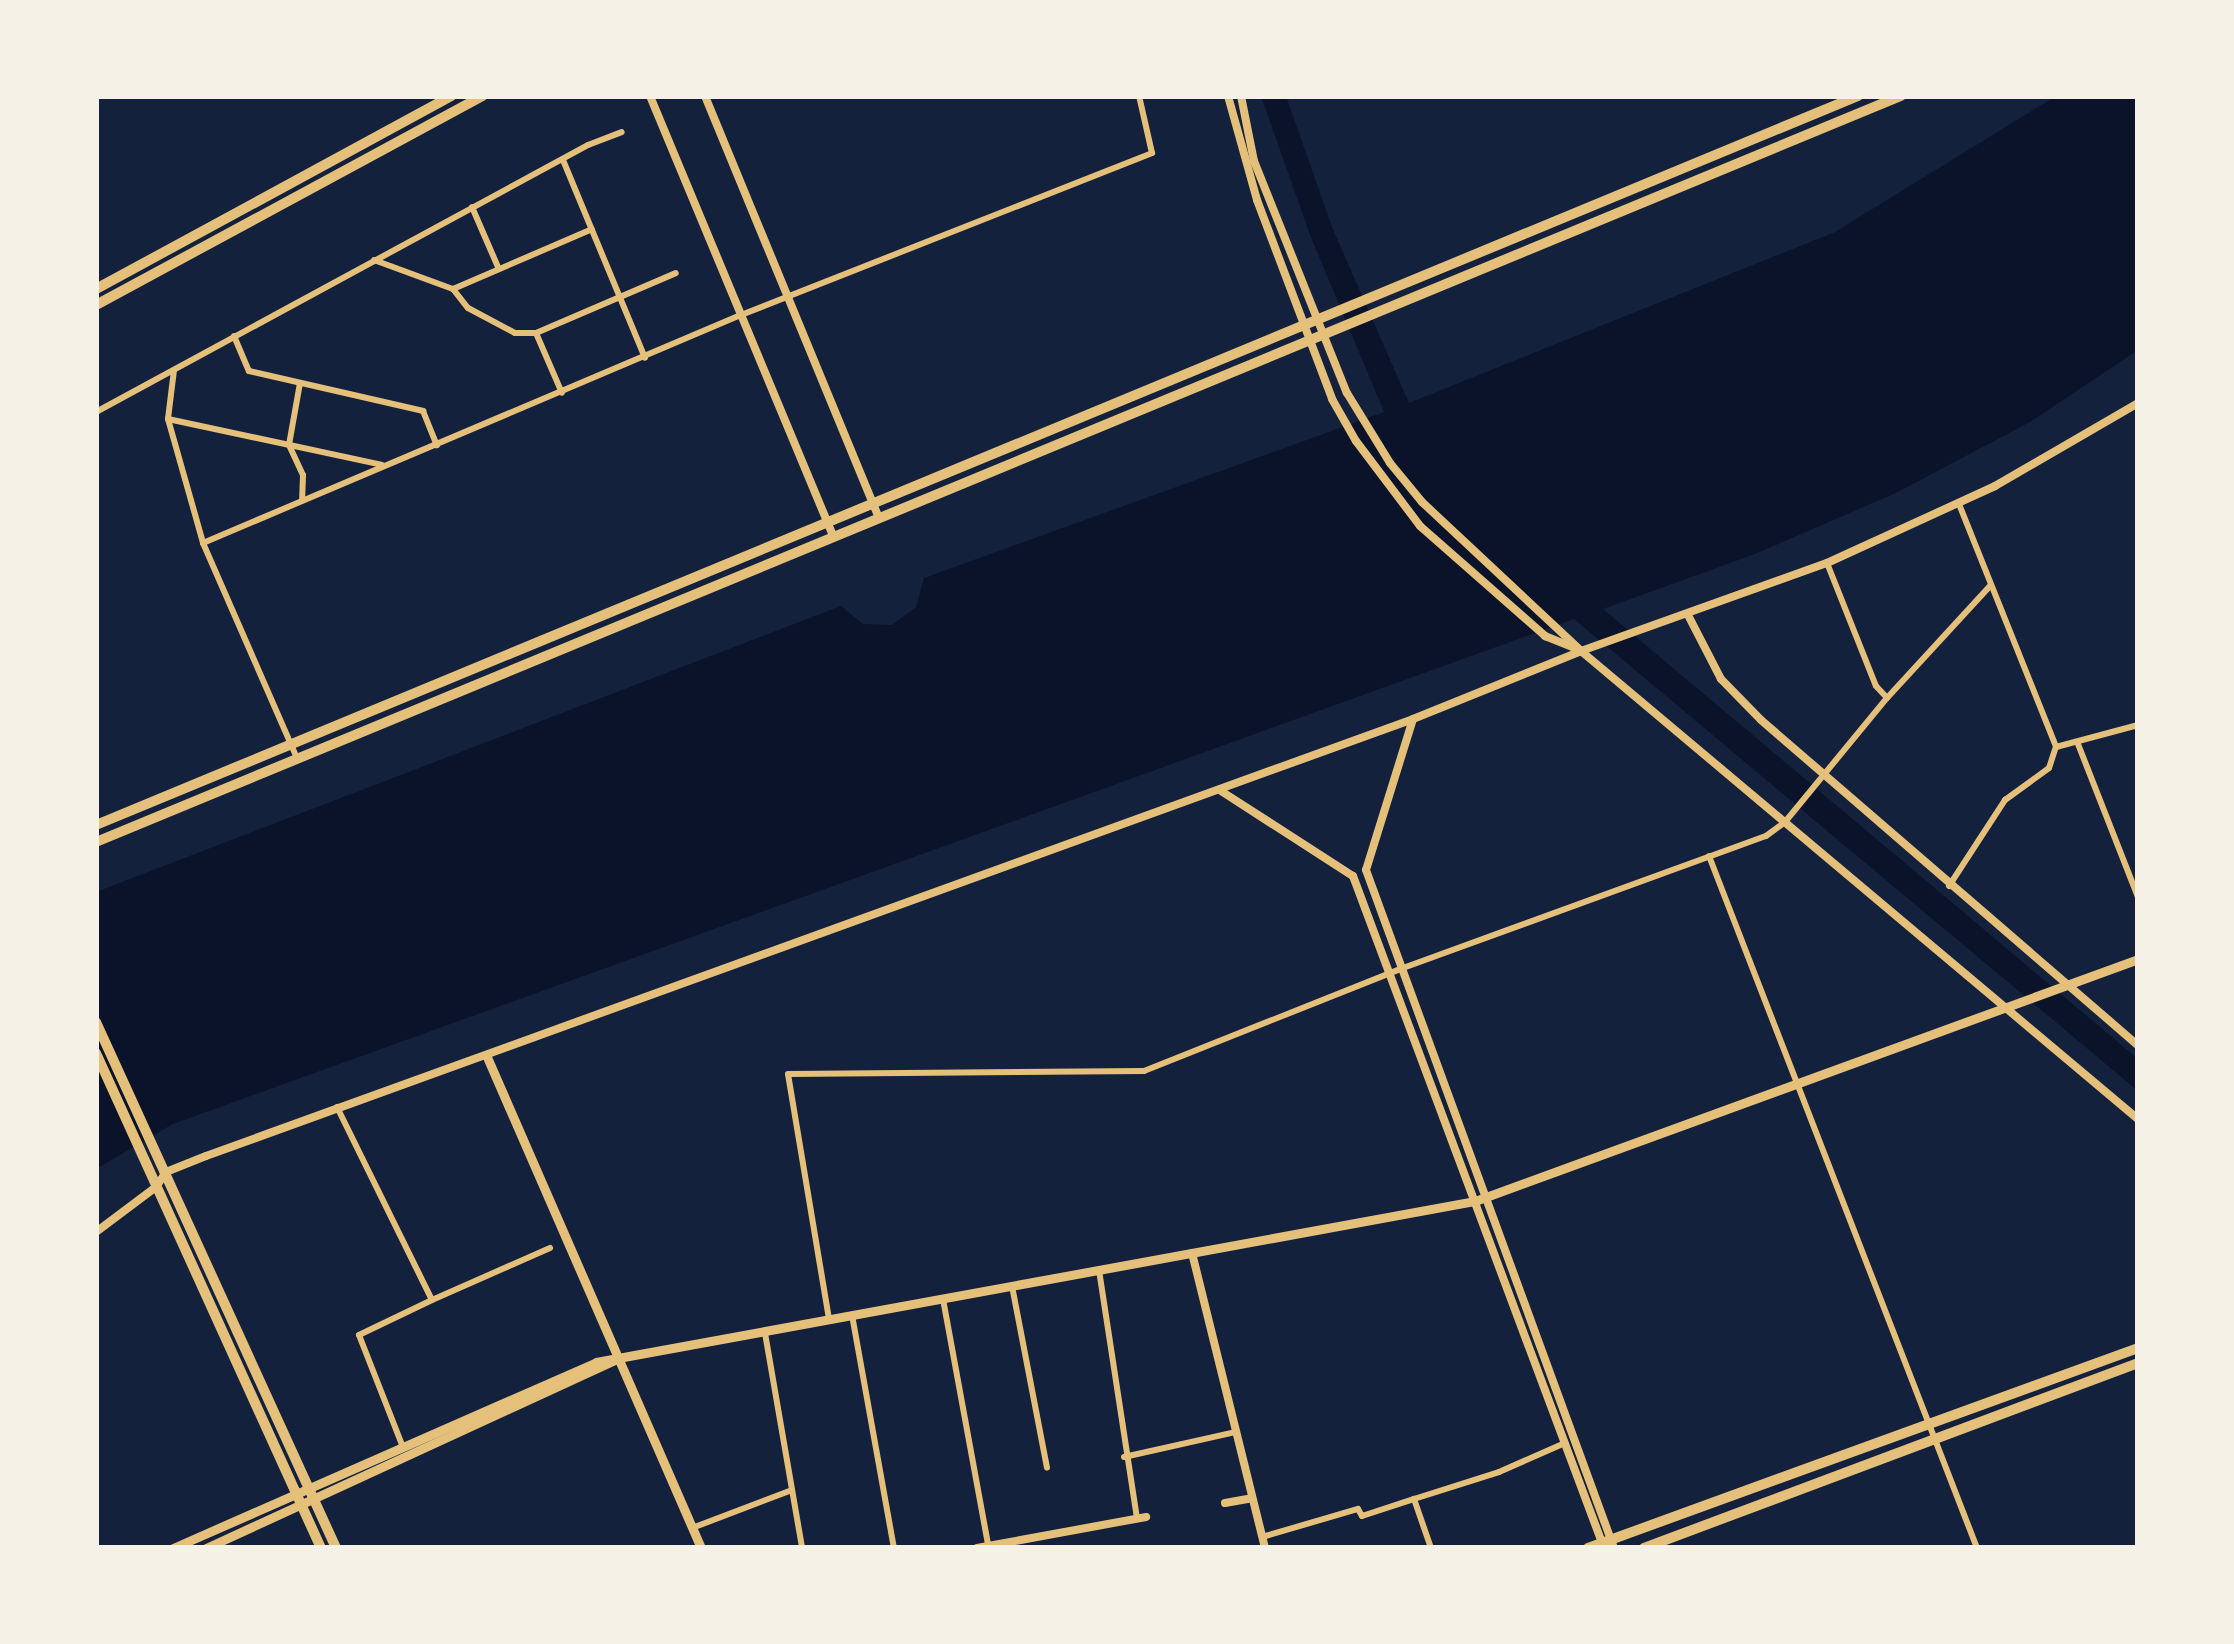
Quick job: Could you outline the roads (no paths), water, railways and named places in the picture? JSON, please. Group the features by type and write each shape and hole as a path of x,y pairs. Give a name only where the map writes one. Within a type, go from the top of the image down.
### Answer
{"main road":[{"path":"96,289 451,96"},
{"path":"96,304 482,96"},
{"path":"96,842 832,534 876,509 1365,299 1858,96"},
{"path":"96,825 826,521 876,509 1317,336 1897,97"},
{"path":"206,1548 404,1447 596,1362 1481,1199 2138,959"},
{"path":"96,1022 166,1172 305,1497 321,1548"},
{"path":"96,1054 305,1497 336,1548"},
{"path":"487,1057 701,1548"},
{"path":"1604,1545 2138,1348"},
{"path":"173,1548 305,1497 617,1359"},
{"path":"1644,1548 2138,1363"}],"street":[{"path":"650,96 832,534"},
{"path":"705,96 876,509"},
{"path":"203,543 740,315 1152,153 1139,96"},
{"path":"1228,96 1244,161 1312,322"},
{"path":"1240,96 1254,161 1317,336 1332,399 1370,462 1420,526 1545,635 1581,651"},
{"path":"97,412 374,260 622,132"},
{"path":"563,160 645,358"},
{"path":"472,208 498,267"},
{"path":"453,290 592,229"},
{"path":"374,260 453,290 468,308 494,325 536,334 676,273"},
{"path":"536,334 562,392"},
{"path":"234,336 249,371 423,411 437,445"},
{"path":"1317,336 1390,464 1422,502 1581,651 2138,1119"},
{"path":"174,370 168,419 203,543 297,758"},
{"path":"300,383 289,445 303,475 302,500"},
{"path":"96,1232 156,1186 166,1172 1220,790 1581,651 1827,563 2050,458 2138,403"},
{"path":"168,419 383,466"},
{"path":"1949,886 2005,800 2049,768 2056,747 1959,504"},
{"path":"1827,563 1876,686 1887,698"},
{"path":"829,1318 788,1075 1144,1071 1403,968 1766,836 1785,822 1887,698 1990,586"},
{"path":"1688,615 1732,692 1821,777 2060,986 2138,1045"},
{"path":"1413,719 1366,870 1604,1545"},
{"path":"2056,747 2138,725"},
{"path":"2078,744 2138,897"},
{"path":"1220,790 1353,876 1481,1199 1604,1545"},
{"path":"1709,856 1977,1548"},
{"path":"1353,876 1366,870"},
{"path":"338,1107 432,1300"},
{"path":"404,1447 359,1335 550,1247"},
{"path":"1192,1253 1265,1548"},
{"path":"977,1548 1142,1518 1124,1457 1099,1270"},
{"path":"1012,1286 1046,1468"},
{"path":"943,1299 988,1545"},
{"path":"852,1315 894,1548"},
{"path":"764,1331 802,1548"},
{"path":"1124,1457 1236,1432"},
{"path":"1262,1537 1358,1509 1362,1516 1565,1443"},
{"path":"692,1528 792,1490"},
{"path":"1225,1502 1252,1498"},
{"path":"1414,1499 1431,1548"}],"water":[{"path":"1261,96 1286,96 1332,227 1409,403 1835,232 2056,96 2138,96 2138,350 2030,422 1896,493 1755,554 1603,609 2138,1059 2138,1091 1574,619 173,1124 96,1169 96,892 841,606 863,624 892,625 916,607 924,578 1384,412 1310,235"}]}
